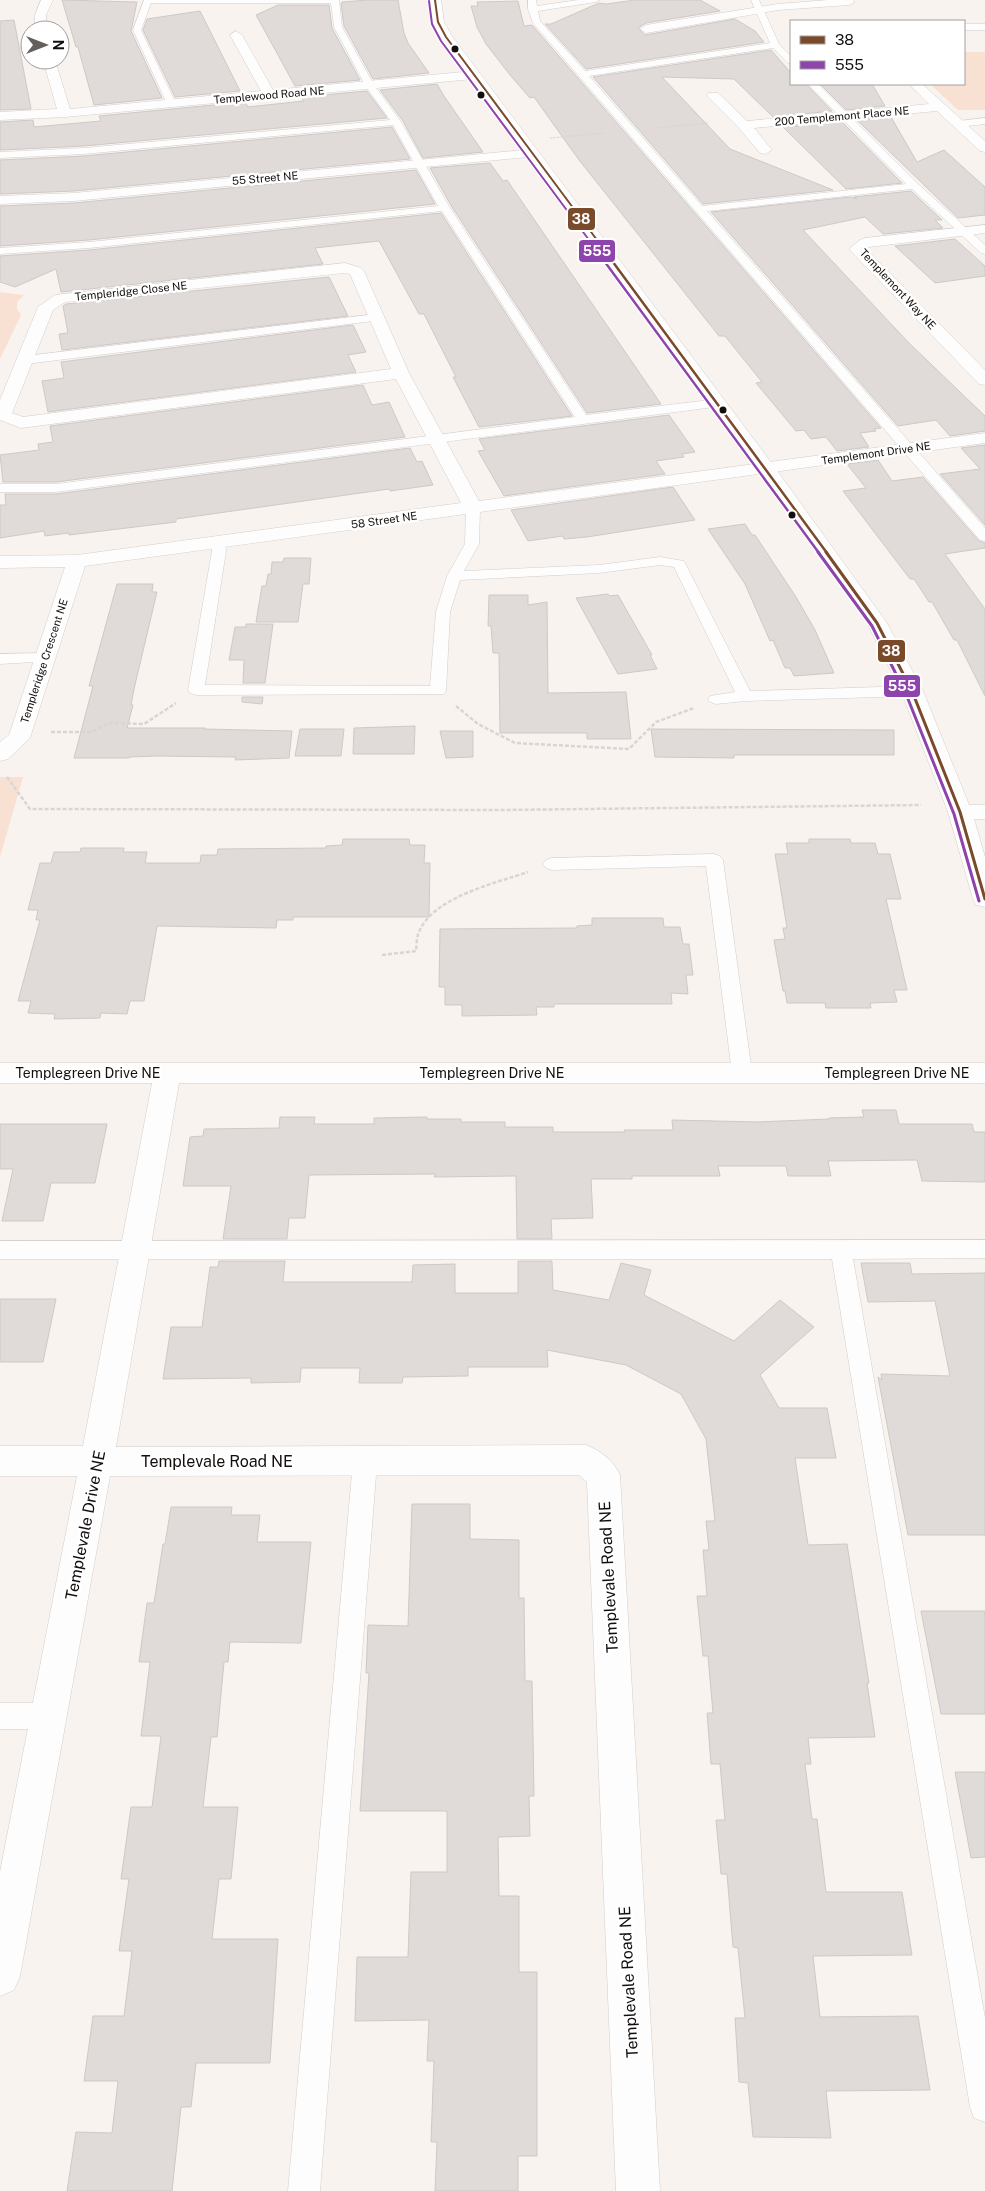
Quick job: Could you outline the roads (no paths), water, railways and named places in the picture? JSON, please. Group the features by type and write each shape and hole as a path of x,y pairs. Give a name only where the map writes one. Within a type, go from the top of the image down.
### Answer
{"street":[{"path":"39,20 41,9 47,0"},
{"path":"435,0 438,22 473,76 767,469 877,623 912,691 960,812 985,899"},
{"path":"646,29 757,5 778,7 848,1 856,15"},
{"path":"236,35 269,94"},
{"path":"53,70 65,113"},
{"name":"Templewood Road NE","path":"0,116 65,113 473,76"},
{"path":"916,85 985,148"},
{"path":"713,96 744,125 766,150"},
{"name":"200 Templemont Place NE","path":"744,125 940,106"},
{"name":"55 Street NE","path":"0,200 74,197 531,153"},
{"name":"Templemont Way NE","path":"985,229 864,243 857,249 985,380"},
{"name":"Templeridge Close NE","path":"401,373 21,422 2,415 46,307 61,298 344,268 356,271 401,373 472,508"},
{"name":"Templemont Drive NE","path":"767,469 985,438"},
{"name":"58 Street NE","path":"0,562 77,561 767,469"},
{"name":"Templeridge Crescent NE","path":"2,763 19,738 77,561"},
{"path":"960,812 985,812"},
{"name":"Templegreen Drive NE","path":"0,1072 167,1074 985,1074"},
{"name":"Templevale Drive NE","path":"0,1976 136,1251 167,1074"},
{"name":"Templevale Road NE","path":"0,1461 365,1462 586,1460 604,1474 638,2191"}],"lane":[{"path":"596,0 532,4 536,21 985,537"},
{"path":"171,104 137,30 148,1 335,1 338,27 370,85 396,122 445,208 583,420"},
{"path":"757,5 776,45 790,60"},
{"path":"965,27 985,27"},
{"path":"584,74 776,45"},
{"path":"814,85 914,186 985,251"},
{"path":"0,156 84,151 396,122"},
{"path":"958,124 985,122"},
{"path":"701,209 914,186"},
{"path":"0,251 89,245 445,208"},
{"path":"26,360 376,318"},
{"path":"0,488 56,488 718,403"},
{"path":"218,542 219,551 196,690 438,691 443,612 454,576 472,544 472,508"},
{"path":"454,576 599,569 660,561 679,564 745,696"},
{"path":"0,658 46,658"},
{"path":"716,700 745,696 912,691"},
{"path":"552,864 714,860 742,1074"},
{"path":"0,1250 985,1249"},
{"path":"841,1250 985,2107"},
{"path":"304,2191 365,1462"},
{"path":"0,1716 49,1716"}]}
